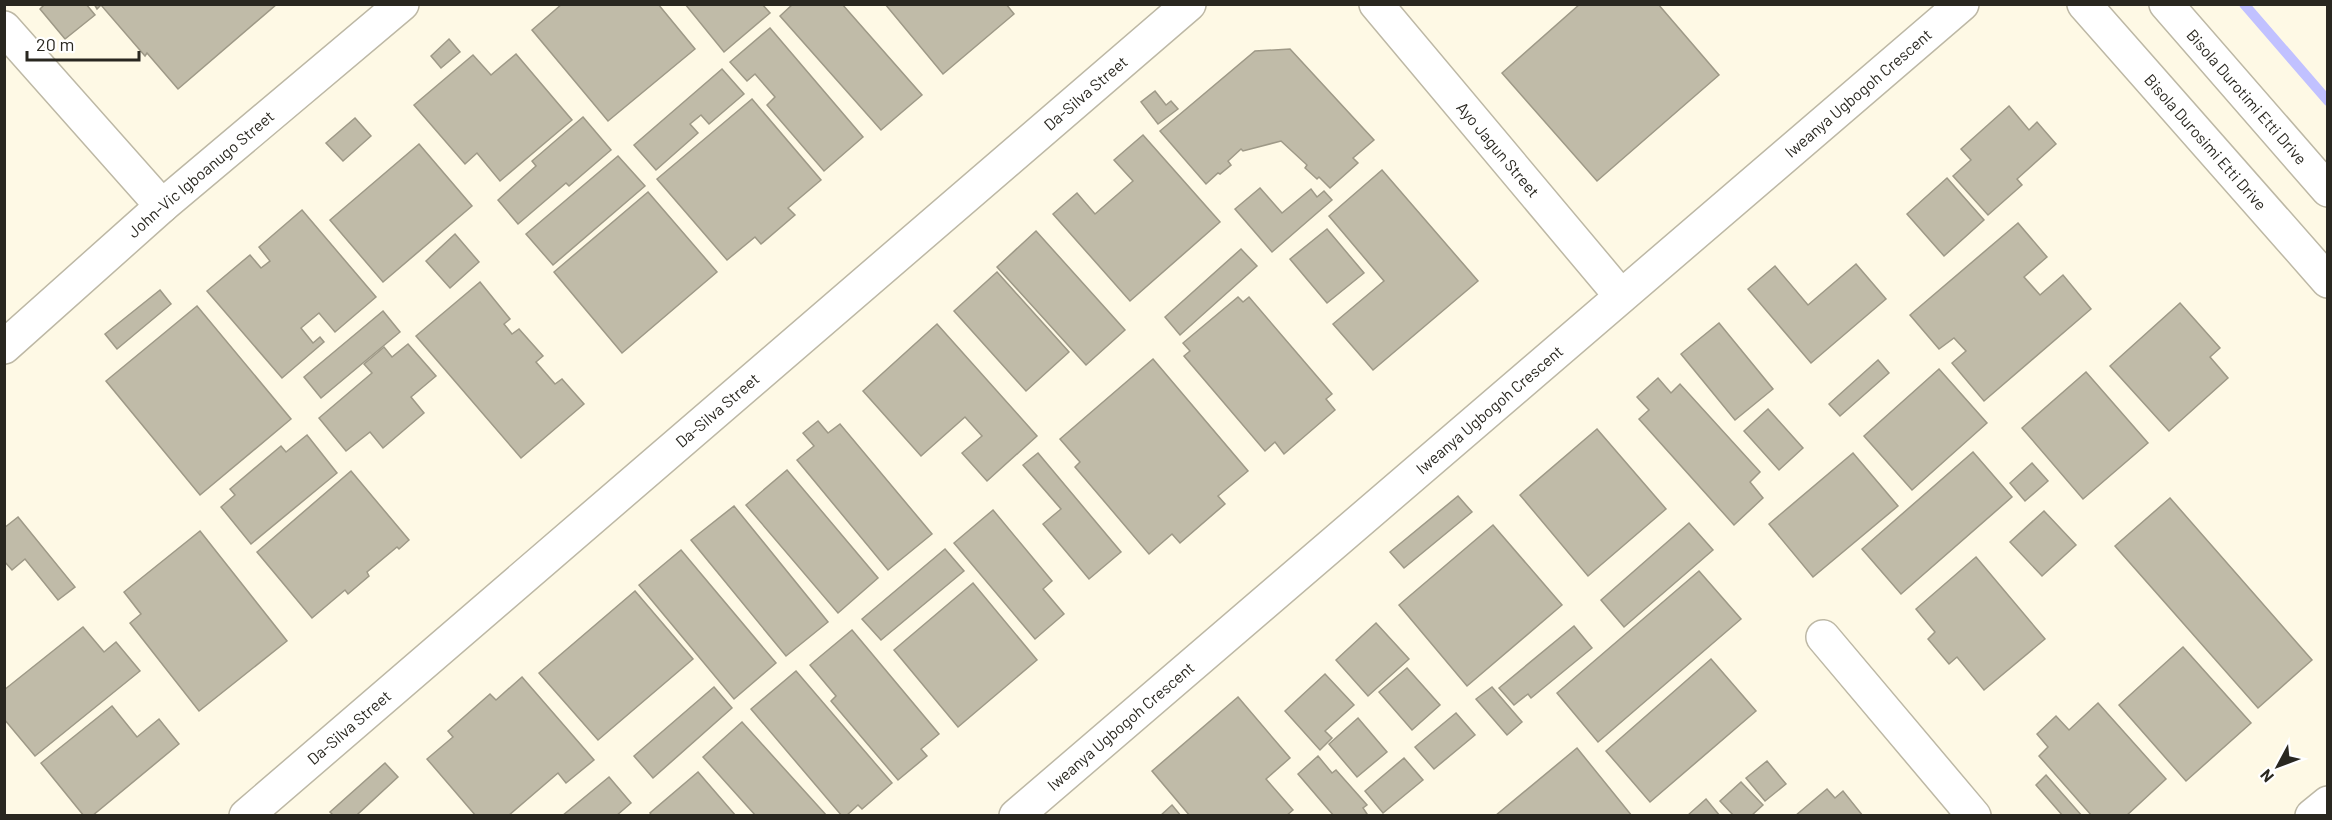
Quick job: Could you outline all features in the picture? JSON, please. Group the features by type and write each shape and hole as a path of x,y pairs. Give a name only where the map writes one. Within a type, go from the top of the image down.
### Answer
{"street":[{"name":"John-Vic Igboanugo Street","path":"4,347 162,206 402,4"},
{"name":"Da-Silva Street","path":"246,816 1189,4"},
{"name":"Ayo Jagun Street","path":"1376,4 1621,296"},
{"name":"Iweanya Ugbogoh Crescent","path":"1016,816 1962,4"},
{"name":"Bisola Durosimi Etti Drive","path":"2084,4 2328,282"},
{"name":"Bisola Durotimi Etti Drive","path":"2166,4 2328,190"},
{"path":"4,28 162,206"},
{"path":"1823,637 1974,816"},
{"path":"2312,816 2328,803"}],"building":[{"path":"45,4 86,4 95,15 65,39 40,9"},
{"path":"94,4 277,4 178,89 147,53 145,56 101,5 97,9"},
{"path":"562,4 658,4 695,49 608,121 532,30"},
{"path":"685,4 762,4 770,13 724,52"},
{"path":"793,4 842,4 922,95 881,130 780,16"},
{"path":"885,4 1006,4 1014,14 943,74"},
{"path":"1580,4 1658,4 1719,75 1597,181 1502,73"},
{"path":"770,28 863,137 824,171 767,105 775,97 755,74 747,81 730,62"},
{"path":"449,39 460,52 441,68 431,56"},
{"path":"1290,49 1374,140 1353,158 1358,163 1330,188 1305,168 1307,165 1281,141 1243,151 1241,149 1228,161 1231,165 1206,184 1160,131 1255,51"},
{"path":"516,54 572,120 500,181 477,153 465,164 414,105 473,55 491,75"},
{"path":"722,69 744,94 709,124 701,115 690,124 698,133 656,170 634,145"},
{"path":"1155,91 1166,105 1171,101 1178,109 1158,124 1141,102"},
{"path":"752,99 821,180 788,208 795,215 761,244 755,237 727,260 657,179"},
{"path":"2009,106 2029,130 2037,122 2056,144 2017,179 2022,185 1988,215 1953,176 1971,160 1961,149"},
{"path":"583,117 611,150 569,186 566,183 518,224 498,200 536,166 532,161"},
{"path":"355,118 371,136 343,161 326,143"},
{"path":"1143,135 1220,222 1130,301 1053,214 1077,193 1095,214 1133,181 1114,160"},
{"path":"419,144 472,206 383,282 330,220"},
{"path":"618,156 645,186 553,265 526,234"},
{"path":"1382,170 1478,281 1373,370 1333,324 1384,281 1329,216"},
{"path":"1947,178 1984,220 1944,256 1907,214"},
{"path":"1260,188 1282,213 1311,189 1317,197 1324,191 1332,200 1272,252 1235,209"},
{"path":"648,192 717,272 622,353 554,272"},
{"path":"302,210 376,297 335,332 319,313 301,328 313,343 320,337 324,342 282,378 207,291 250,255 261,268 270,261 259,247"},
{"path":"2018,223 2047,257 2024,277 2040,295 2063,275 2091,309 1984,401 1952,363 1966,351 1954,338 1939,349 1910,315"},
{"path":"1327,229 1364,273 1327,303 1290,259"},
{"path":"1036,231 1125,330 1086,365 997,267"},
{"path":"455,234 479,262 450,288 426,261"},
{"path":"1241,249 1257,266 1180,335 1165,317"},
{"path":"1856,264 1886,299 1811,363 1748,289 1775,266 1808,305"},
{"path":"997,272 1069,352 1026,391 954,311"},
{"path":"480,282 510,319 504,324 512,334 519,329 543,356 536,362 555,384 562,379 584,404 521,458 416,336"},
{"path":"160,290 171,304 117,349 105,334"},
{"path":"1238,297 1243,302 1249,297 1332,394 1326,399 1335,410 1284,454 1275,442 1265,451 1184,356 1190,351 1183,343"},
{"path":"2180,303 2220,348 2210,357 2228,378 2169,431 2110,366"},
{"path":"197,306 291,419 200,495 106,381"},
{"path":"383,311 400,332 321,398 304,377"},
{"path":"1719,323 1773,389 1735,420 1681,354"},
{"path":"937,324 1037,436 987,481 962,453 982,436 965,417 921,456 863,391"},
{"path":"408,344 436,376 411,397 424,413 383,448 370,432 346,451 319,418 372,373 364,364 384,347 392,357"},
{"path":"1153,359 1248,471 1218,496 1225,504 1180,543 1172,534 1149,554 1075,467 1080,462 1060,439"},
{"path":"1878,360 1889,373 1840,416 1829,404"},
{"path":"1939,369 1987,423 1912,490 1864,436"},
{"path":"2086,372 2148,443 2083,499 2022,428"},
{"path":"1658,378 1671,393 1680,384 1760,472 1750,482 1763,498 1734,525 1639,419 1649,410 1637,397"},
{"path":"1768,409 1803,448 1779,470 1744,431"},
{"path":"818,421 828,433 840,424 932,534 888,570 797,460 814,446 803,433"},
{"path":"1597,429 1666,509 1588,576 1520,495"},
{"path":"307,435 337,473 251,544 221,507 235,495 230,489 281,446 286,452"},
{"path":"1973,452 2012,497 1901,594 1862,549"},
{"path":"1038,453 1121,552 1089,579 1043,524 1061,509 1023,465"},
{"path":"1853,453 1898,506 1813,577 1769,524"},
{"path":"2032,463 2048,481 2025,501 2010,483"},
{"path":"787,470 878,578 838,613 746,505"},
{"path":"351,471 409,540 367,572 369,576 348,594 345,590 312,618 257,552"},
{"path":"1458,496 1472,512 1404,568 1390,552"},
{"path":"2170,498 2312,660 2258,708 2115,546"},
{"path":"734,506 828,622 786,656 691,540"},
{"path":"993,510 1052,581 1043,589 1064,614 1035,639 954,543"},
{"path":"2044,511 2076,545 2042,576 2010,542"},
{"path":"18,517 75,587 58,600 25,559 12,570 4,561 4,528"},
{"path":"1689,523 1713,550 1624,627 1601,600"},
{"path":"1493,525 1562,605 1467,686 1399,605"},
{"path":"200,531 287,641 199,711 130,623 141,614 124,592"},
{"path":"945,549 964,571 881,640 862,619"},
{"path":"681,550 776,663 734,699 639,585"},
{"path":"1976,557 2045,639 1984,690 1957,657 1949,664 1928,639 1935,632 1916,609"},
{"path":"1699,571 1741,619 1598,742 1557,693"},
{"path":"973,583 1037,660 958,727 894,650"},
{"path":"635,591 693,659 598,740 539,673"},
{"path":"1376,623 1409,659 1368,696 1336,660"},
{"path":"1574,626 1592,648 1531,698 1528,694 1514,705 1499,688"},
{"path":"83,627 104,652 116,642 140,671 35,756 4,719 4,690"},
{"path":"852,630 939,734 921,749 927,756 898,780 831,701 836,696 810,665"},
{"path":"2183,647 2251,723 2186,781 2119,705"},
{"path":"1711,659 1756,711 1650,802 1606,751"},
{"path":"1407,668 1440,705 1412,730 1379,692"},
{"path":"796,671 892,783 862,809 858,805 846,816 842,816 751,709"},
{"path":"1325,674 1354,705 1325,731 1332,738 1320,750 1285,711"},
{"path":"522,677 594,760 566,783 558,773 508,816 476,816 427,759 453,737 448,731 490,694 496,700"},
{"path":"714,687 732,708 653,778 634,756"},
{"path":"1492,687 1522,722 1507,735 1476,699"},
{"path":"1238,697 1290,758 1266,779 1293,810 1286,816 1190,816 1152,771"},
{"path":"2098,703 2166,779 2126,816 2092,816 2039,756 2048,747 2037,734 2056,716 2069,730"},
{"path":"112,706 137,737 159,719 179,744 92,816 84,816 41,763"},
{"path":"1456,713 1475,735 1434,769 1415,747"},
{"path":"1358,718 1387,752 1357,777 1329,744"},
{"path":"742,722 827,816 756,816 703,757"},
{"path":"1577,748 1632,816 1495,816"},
{"path":"1318,756 1332,773 1336,770 1367,805 1363,808 1367,814 1365,816 1334,816 1298,774"},
{"path":"1404,758 1423,780 1383,813 1365,791"},
{"path":"1767,761 1786,784 1765,801 1746,778"},
{"path":"385,763 398,777 358,814 359,816 334,816 330,812"},
{"path":"698,772 736,816 652,816 650,813"},
{"path":"2046,775 2082,816 2063,816 2036,785"},
{"path":"609,777 631,803 616,816 562,816"},
{"path":"1741,782 1763,805 1751,816 1734,816 1720,801"},
{"path":"1827,789 1835,798 1843,791 1863,816 1795,816"},
{"path":"1706,799 1720,816 1687,816"},
{"path":"1172,805 1181,816 1160,816"}],"waterway":[{"path":"2244,4 2328,101"}]}
